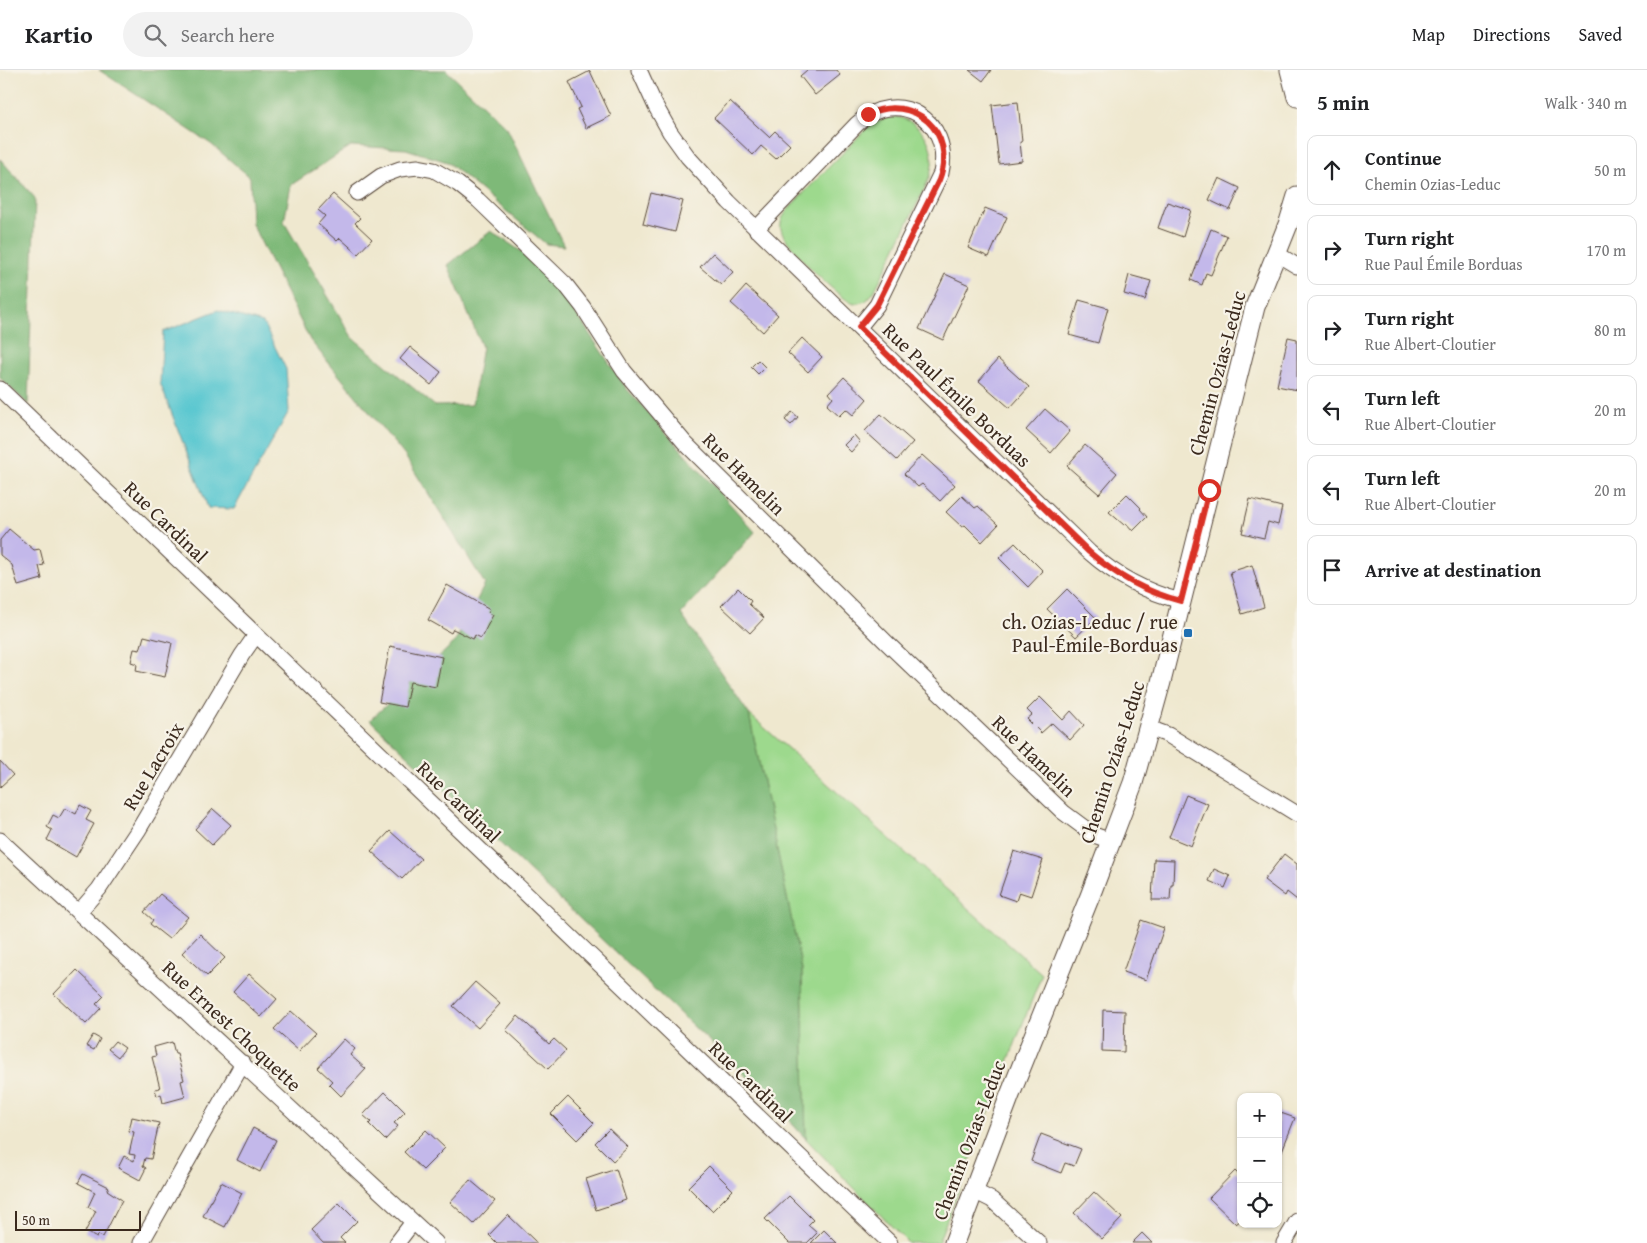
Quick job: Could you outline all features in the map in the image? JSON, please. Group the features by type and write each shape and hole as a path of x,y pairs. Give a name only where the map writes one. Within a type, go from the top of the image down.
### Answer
{"street":[{"name":"Rue Paul Émile Borduas","path":"639,70 654,105 679,144 698,168 756,229 1110,570 1147,590 1181,601"},
{"path":"1290,70 1297,96"},
{"path":"756,229 868,114 881,109 895,108 909,110 928,121 942,145 944,159 942,173 877,305 859,327"},
{"name":"Rue Hamelin","path":"357,193 381,176 400,169 418,167 434,170 458,184 478,200 565,284 624,370 664,421 706,466 1063,812 1094,835 1111,841"},
{"name":"Chemin Ozias-Leduc","path":"954,1243 1133,783 1149,728 1255,308 1277,254 1297,196"},
{"path":"1277,254 1297,266"},
{"name":"Rue Cardinal","path":"0,390 890,1243"},
{"name":"Rue Lacroix","path":"79,912 99,889 139,829 242,655 256,635"},
{"path":"1149,728 1168,735 1297,814"},
{"name":"Rue Ernest Choquette","path":"0,840 436,1243"},
{"path":"141,1243 243,1063"},
{"path":"974,1191 992,1200 1039,1243"},
{"path":"1284,1243 1297,1221"},
{"path":"397,1243 413,1222"}],"green space":[{"path":"99,70 446,70 507,128 564,246 546,244 447,162 406,149 351,146 291,185 284,222 352,337 435,406 472,405 482,347 448,265 491,231 531,258 556,284 626,388 755,532 681,614 749,714 802,970 806,1139 765,1094 370,720 455,642 485,584 405,456 310,340 252,224 250,177 211,144"},
{"path":"897,117 912,123 924,134 931,149 931,171 874,292 866,301 854,304 836,292 791,247 784,237 781,222 785,213 792,205 869,126 886,118"},
{"path":"0,159 35,198 28,404 0,378"},
{"path":"749,714 1042,974 938,1243 908,1243 806,1139 802,970"}],"water":[{"path":"218,310 263,323 286,369 289,411 234,509 208,508 160,383 163,332"}],"building":[{"path":"807,70 836,70 840,75 815,95 800,76"},
{"path":"969,70 991,70 983,81"},
{"path":"590,71 611,116 586,128 577,109 581,107 569,82"},
{"path":"730,101 769,137 775,131 790,145 776,159 761,146 753,155 714,118"},
{"path":"1018,102 1022,161 999,164 992,105"},
{"path":"1219,178 1240,188 1230,210 1209,200"},
{"path":"651,193 683,201 675,232 643,224"},
{"path":"333,194 360,218 355,223 372,239 358,254 340,238 337,241 318,224 325,216 318,210"},
{"path":"1167,202 1191,210 1183,237 1158,228"},
{"path":"985,208 1007,217 989,257 968,248"},
{"path":"1211,229 1227,236 1211,275 1206,273 1202,285 1191,280"},
{"path":"713,253 733,272 721,285 700,267"},
{"path":"945,274 969,285 943,340 919,329"},
{"path":"1129,275 1151,281 1145,300 1124,294"},
{"path":"746,286 778,315 763,332 731,303"},
{"path":"1079,300 1108,308 1098,343 1069,335"},
{"path":"1288,337 1297,339 1297,390 1277,386"},
{"path":"802,338 822,357 808,372 788,353"},
{"path":"410,347 441,372 431,385 400,359"},
{"path":"998,359 1029,387 1010,408 979,381"},
{"path":"758,360 765,367 758,374 751,367"},
{"path":"844,377 867,399 853,415 846,409 839,416 827,405 833,398 829,393"},
{"path":"1045,409 1070,431 1051,453 1026,430"},
{"path":"792,412 798,417 791,425 785,420"},
{"path":"881,414 913,442 897,460 865,431"},
{"path":"854,435 860,442 851,452 844,445"},
{"path":"1085,445 1117,473 1099,494 1067,466"},
{"path":"922,455 955,485 940,501 922,484 918,487 904,474"},
{"path":"1127,494 1147,517 1133,531 1126,523 1124,525 1109,512"},
{"path":"962,496 975,508 978,506 998,525 982,542 965,525 962,527 946,512"},
{"path":"1250,499 1282,507 1278,525 1268,522 1264,538 1242,533"},
{"path":"9,529 34,550 40,549 44,565 39,566 42,579 18,586 12,565 0,555 0,540"},
{"path":"1015,543 1043,571 1028,587 999,558"},
{"path":"1252,565 1264,607 1242,614 1230,572"},
{"path":"447,585 490,609 488,612 493,615 481,638 475,635 473,639 453,629 451,633 428,620"},
{"path":"738,588 751,601 749,604 764,618 750,633 721,606"},
{"path":"1067,589 1096,618 1076,637 1047,609"},
{"path":"144,636 172,643 165,677 136,671 137,664 131,662 134,649 140,650"},
{"path":"390,646 442,657 436,687 410,682 405,707 379,702"},
{"path":"1040,697 1063,720 1071,711 1084,725 1070,740 1052,723 1041,733 1027,719 1032,715 1027,710"},
{"path":"0,761 13,775 0,787"},
{"path":"1186,795 1208,804 1191,846 1169,837"},
{"path":"80,805 91,811 86,820 94,824 76,857 47,840 52,830 47,827 53,815 59,818 65,808 76,814"},
{"path":"213,809 231,825 212,845 195,829"},
{"path":"390,831 421,859 402,879 371,851"},
{"path":"1014,851 1043,860 1031,896 1019,892 1016,901 999,895"},
{"path":"1284,854 1297,864 1297,900 1287,892 1285,896 1264,880"},
{"path":"1154,859 1174,860 1170,900 1152,900"},
{"path":"1214,869 1230,876 1225,888 1209,881"},
{"path":"160,894 188,917 169,939 150,924 153,920 144,912"},
{"path":"1141,920 1164,928 1146,980 1123,972"},
{"path":"200,934 225,958 207,976 182,953"},
{"path":"77,970 104,996 96,1004 101,1008 86,1024 54,994"},
{"path":"249,974 277,999 261,1017 233,992"},
{"path":"475,982 500,1004 478,1028 453,1006"},
{"path":"1103,1010 1125,1011 1124,1052 1102,1051"},
{"path":"291,1011 316,1033 299,1051 274,1029"},
{"path":"518,1016 549,1044 554,1039 566,1050 548,1069 506,1030"},
{"path":"93,1035 100,1039 94,1050 86,1046"},
{"path":"344,1039 355,1049 350,1055 366,1069 341,1096 329,1084 332,1081 318,1068"},
{"path":"115,1041 125,1048 118,1057 108,1049"},
{"path":"172,1042 184,1080 181,1081 185,1097 163,1103 161,1094 157,1096 155,1089 160,1088 152,1057 156,1056 154,1047"},
{"path":"385,1092 405,1112 394,1123 398,1126 385,1140 363,1115"},
{"path":"568,1097 594,1123 577,1140 551,1114"},
{"path":"1282,1113 1295,1118 1282,1151"},
{"path":"132,1117 159,1123 151,1159 145,1158 143,1166 146,1168 140,1180 118,1168 124,1156 134,1161 135,1155 129,1154 134,1132 129,1131"},
{"path":"253,1128 276,1140 260,1172 237,1160"},
{"path":"609,1129 628,1147 613,1161 595,1143"},
{"path":"426,1130 445,1148 423,1170 404,1152"},
{"path":"1041,1134 1081,1149 1074,1166 1065,1163 1061,1173 1031,1161"},
{"path":"709,1166 733,1190 712,1211 688,1187"},
{"path":"616,1169 626,1200 596,1210 586,1179"},
{"path":"1235,1171 1237,1173 1237,1223 1236,1224 1209,1198"},
{"path":"83,1174 109,1187 107,1190 122,1200 103,1237 98,1235 97,1238 85,1232 96,1211 88,1207 95,1192 78,1183"},
{"path":"470,1180 495,1201 474,1224 450,1202"},
{"path":"221,1182 242,1193 225,1227 203,1216"},
{"path":"1094,1192 1122,1218 1102,1239 1074,1213"},
{"path":"789,1196 813,1220 808,1225 817,1233 807,1243 789,1243 765,1219"},
{"path":"339,1203 357,1221 340,1238 345,1243 323,1243 311,1230"},
{"path":"508,1215 537,1243 497,1243 489,1235"},
{"path":"824,1230 837,1243 811,1243"},
{"path":"1142,1233 1152,1243 1132,1243"}],"place":[{"name":"ch. Ozias-Leduc / rue Paul-Émile-Borduas","path":"1188,633"}],"route":[{"path":"868,114 881,109 902,108 922,116 940,138 944,159 939,180 877,305 859,327 1089,552 1110,570 1134,584 1161,596 1181,601 1209,490"}]}
